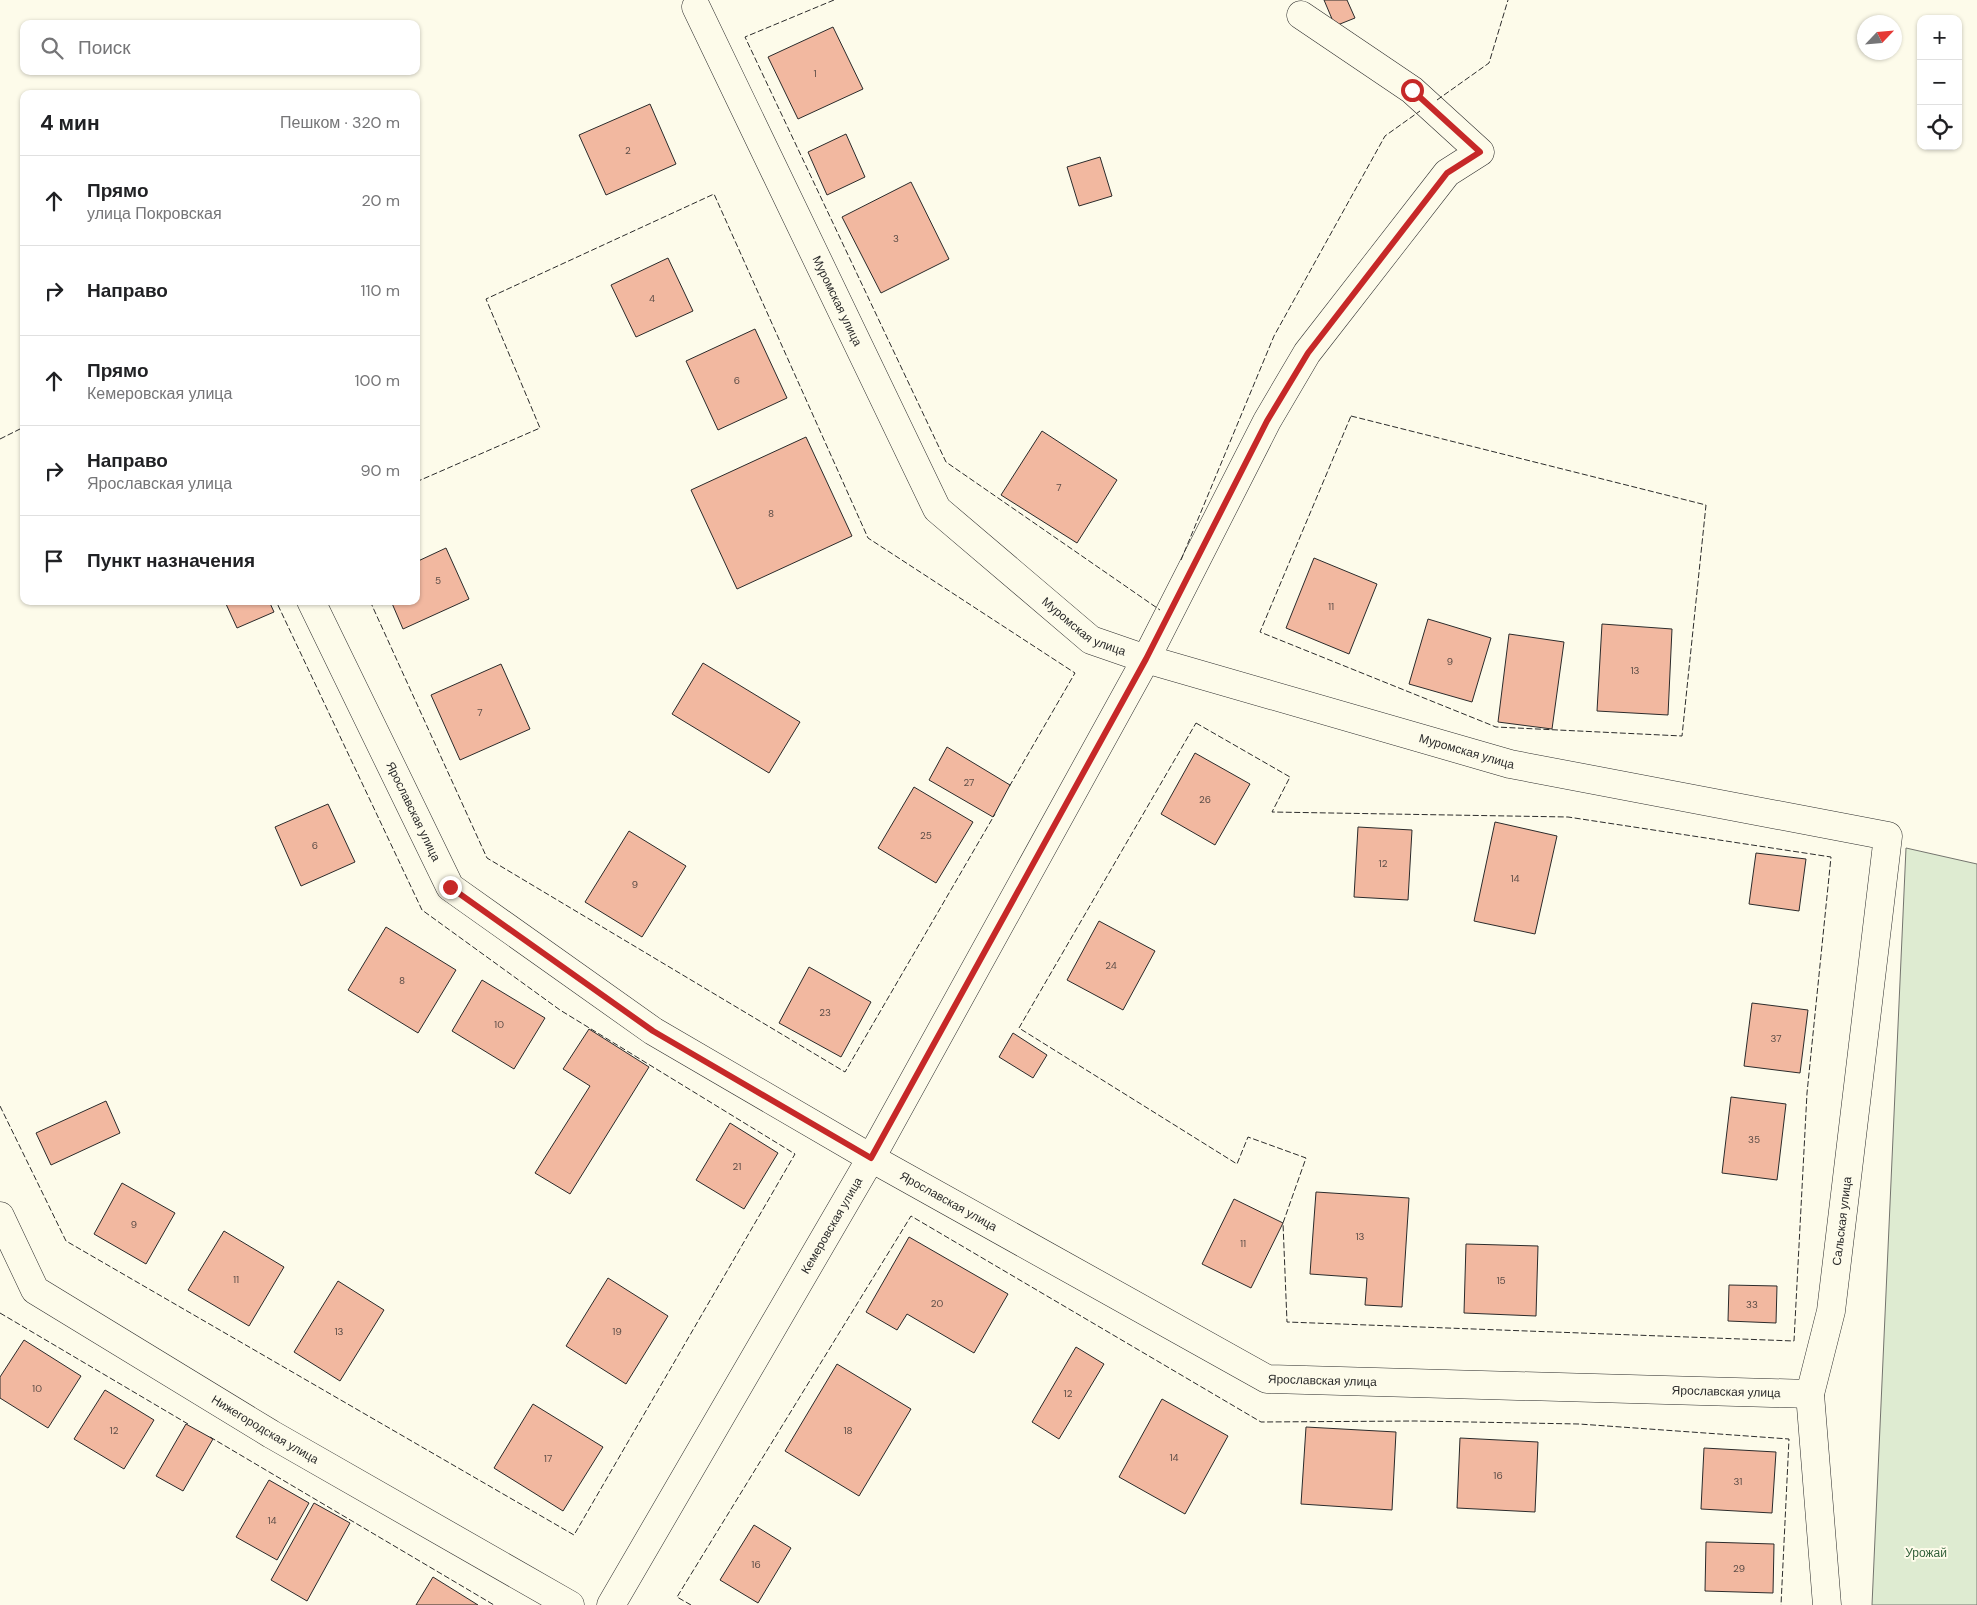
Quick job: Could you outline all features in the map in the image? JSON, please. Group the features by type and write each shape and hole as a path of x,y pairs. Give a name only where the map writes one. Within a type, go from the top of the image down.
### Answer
{"street":[{"name":"Муромская улица","path":"696,7 937,509 1091,640 1146,659 1510,764 1888,836"},
{"name":"Кемеровская улица","path":"611,1605 871,1158 1146,659 1267,421 1308,353 1447,173 1480,152 1412,90 1301,15"},
{"name":"Ярославская улица","path":"313,605 450,887 653,1031 871,1158 1267,1379 1810,1394"},
{"name":"Сальская улица","path":"1827,1605 1810,1394 1831,1311 1888,836"},
{"name":"Нижегородская улица","path":"0,1216 34,1290 270,1434 570,1605"}],"green space":[{"name":"Урожай","path":"1906,848 1977,864 1977,1605 1872,1605"}],"building":[{"path":"1324,0 1347,0 1355,18 1335,26"},
{"path":"833,27 863,89 798,119 768,57"},
{"path":"650,104 676,164 606,195 579,135"},
{"path":"846,134 865,177 827,195 808,152"},
{"path":"1100,157 1112,196 1079,206 1067,167"},
{"path":"911,182 949,259 881,293 842,217"},
{"path":"668,258 693,311 636,337 611,285"},
{"path":"755,329 787,398 718,430 686,361"},
{"path":"1042,431 1117,480 1077,543 1001,495"},
{"path":"806,437 852,536 737,589 691,490"},
{"path":"446,548 469,599 403,629 393,605 420,605 420,560"},
{"path":"1314,558 1377,584 1349,654 1286,628"},
{"path":"226,605 271,605 274,612 237,628"},
{"path":"1428,619 1491,638 1472,702 1409,684"},
{"path":"1602,624 1672,629 1668,715 1597,711"},
{"path":"1509,634 1564,642 1552,729 1498,722"},
{"path":"703,663 800,722 769,773 672,714"},
{"path":"501,664 530,729 460,760 431,695"},
{"path":"947,747 1010,785 993,817 929,780"},
{"path":"1195,753 1250,784 1215,845 1161,814"},
{"path":"914,787 973,822 936,883 878,848"},
{"path":"328,804 355,862 301,886 275,827"},
{"path":"1495,822 1557,836 1535,934 1474,921"},
{"path":"1358,827 1412,830 1408,900 1354,897"},
{"path":"629,831 686,866 642,937 585,902"},
{"path":"1756,853 1806,859 1799,911 1749,904"},
{"path":"1099,921 1155,951 1123,1010 1067,980"},
{"path":"386,927 456,970 418,1033 348,990"},
{"path":"809,967 871,1002 841,1057 779,1023"},
{"path":"482,980 545,1018 514,1069 452,1031"},
{"path":"1752,1003 1808,1010 1800,1073 1744,1066"},
{"path":"589,1029 649,1067 570,1194 535,1173 590,1086 563,1069"},
{"path":"1013,1033 1047,1055 1033,1078 999,1057"},
{"path":"1731,1097 1786,1104 1777,1180 1722,1173"},
{"path":"106,1101 120,1133 51,1165 36,1133"},
{"path":"730,1123 778,1153 744,1209 696,1180"},
{"path":"122,1183 175,1213 146,1264 94,1234"},
{"path":"1316,1192 1409,1198 1402,1307 1365,1305 1367,1278 1310,1274"},
{"path":"1234,1199 1283,1223 1251,1288 1202,1264"},
{"path":"224,1231 284,1267 249,1326 188,1290"},
{"path":"909,1237 1008,1294 974,1353 907,1314 897,1330 866,1312"},
{"path":"1466,1244 1538,1246 1536,1316 1464,1313"},
{"path":"608,1278 668,1316 626,1384 566,1346"},
{"path":"338,1281 384,1310 340,1381 294,1352"},
{"path":"1729,1285 1777,1286 1776,1323 1728,1321"},
{"path":"24,1340 81,1376 48,1428 0,1398 0,1377"},
{"path":"1076,1347 1104,1364 1059,1439 1032,1422"},
{"path":"837,1364 911,1409 859,1496 785,1451"},
{"path":"105,1390 154,1420 124,1469 74,1439"},
{"path":"1162,1399 1228,1436 1185,1514 1119,1477"},
{"path":"533,1404 603,1447 563,1511 494,1468"},
{"path":"186,1424 213,1439 183,1491 156,1476"},
{"path":"1306,1427 1396,1432 1392,1510 1301,1504"},
{"path":"1460,1438 1538,1442 1535,1512 1457,1508"},
{"path":"1704,1448 1776,1452 1772,1513 1701,1509"},
{"path":"269,1480 309,1503 277,1560 236,1537"},
{"path":"314,1503 350,1523 307,1601 271,1580"},
{"path":"754,1525 791,1548 758,1603 720,1580"},
{"path":"1706,1542 1774,1544 1773,1593 1705,1591"},
{"path":"433,1577 478,1605 416,1605"}],"fence":[{"path":"834,0 745,37 946,462 1160,610"},
{"path":"1437,100 1489,63 1508,0"},
{"path":"1181,560 1274,336 1385,136 1420,111"},
{"path":"420,480 540,428 486,299 714,194 868,538 1075,673 1009,787"},
{"path":"1351,416 1706,505 1682,736 1496,727 1260,632 1351,416"},
{"path":"0,439 20,429"},
{"path":"0,1106 66,1241 574,1535 795,1154 560,1010 422,910 278,605"},
{"path":"372,605 487,858 845,1072 995,814"},
{"path":"1196,723 1290,777 1272,812 1568,817 1831,857 1807,1093 1794,1341 1287,1322 1283,1223 1306,1158 1248,1137 1237,1164 1019,1028 1196,723"},
{"path":"691,1605 677,1597 911,1216 1261,1422 1415,1421 1579,1424 1789,1439 1781,1605"},
{"path":"0,1313 188,1424"},
{"path":"210,1437 494,1605"}],"route":[{"path":"450,887 653,1031 871,1158 1146,659 1267,421 1308,353 1447,173 1480,152 1412,90"}]}
